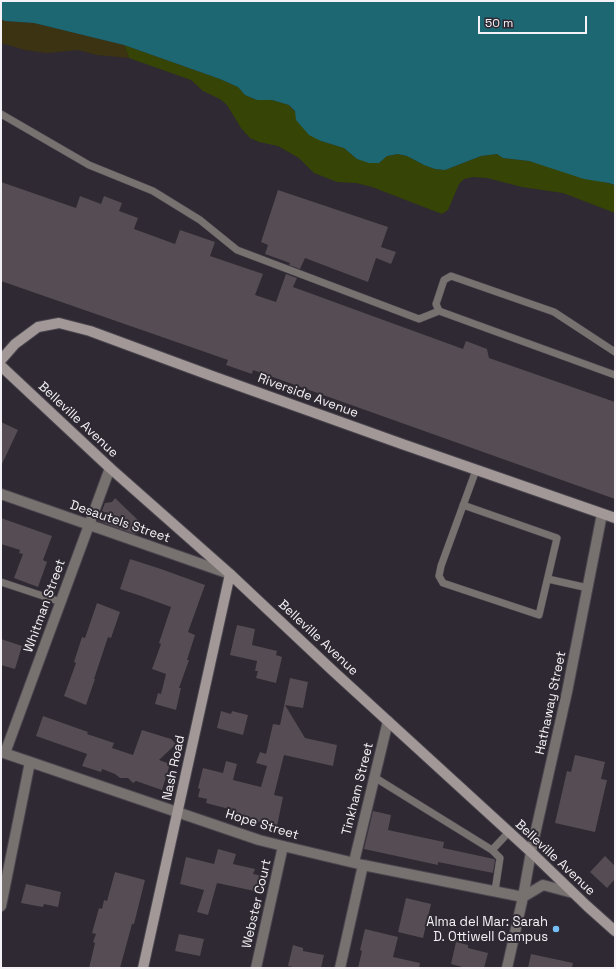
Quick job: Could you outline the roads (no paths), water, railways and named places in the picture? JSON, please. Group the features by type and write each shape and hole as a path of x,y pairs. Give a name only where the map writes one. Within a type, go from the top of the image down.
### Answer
{"main road":[{"name":"Riverside Avenue","path":"1,360 15,344 38,327 60,323 90,331 212,376 615,518"},
{"name":"Belleville Avenue","path":"1,366 110,468 230,574 615,931"},
{"name":"Nash Road","path":"143,968 230,574"}],"street":[{"name":"Whitman Street","path":"3,753 61,602 110,468"},
{"name":"Desautels Street","path":"1,494 230,574"},
{"name":"Hathaway Street","path":"507,968 523,897 530,852 567,692 602,514"},
{"name":"Tinkham Street","path":"340,968 374,777 388,721"},
{"name":"Hope Street","path":"3,753 259,840 359,864 523,897"},
{"path":"1,906 30,762"},
{"name":"Webster Court","path":"256,968 283,846"},
{"path":"523,897 543,885 573,893"}],"lane":[{"path":"1,114 89,165 153,191 200,220 237,250 419,319 439,311 615,375"},
{"path":"439,311 436,304 444,280 451,276 554,312 615,352"},
{"path":"463,505 557,538 539,616 443,583 439,576 440,566 476,470"},
{"path":"548,578 588,588"},
{"path":"1,582 61,602"},
{"path":"374,777 492,850 500,858 494,891"},
{"path":"492,850 509,832"}],"water":[{"path":"1,1 615,1 615,185 584,179 529,161 503,158 497,154 481,156 445,170 435,169 407,156 398,154 387,156 379,163 369,163 357,159 344,148 321,141 309,135 296,120 295,111 289,105 272,100 257,100 245,95 238,87 220,79 124,45 34,23 5,21 1,19"}],"place":[{"name":"Alma del Mar: Sarah D. Ottiwell Campus","path":"556,929"}]}
